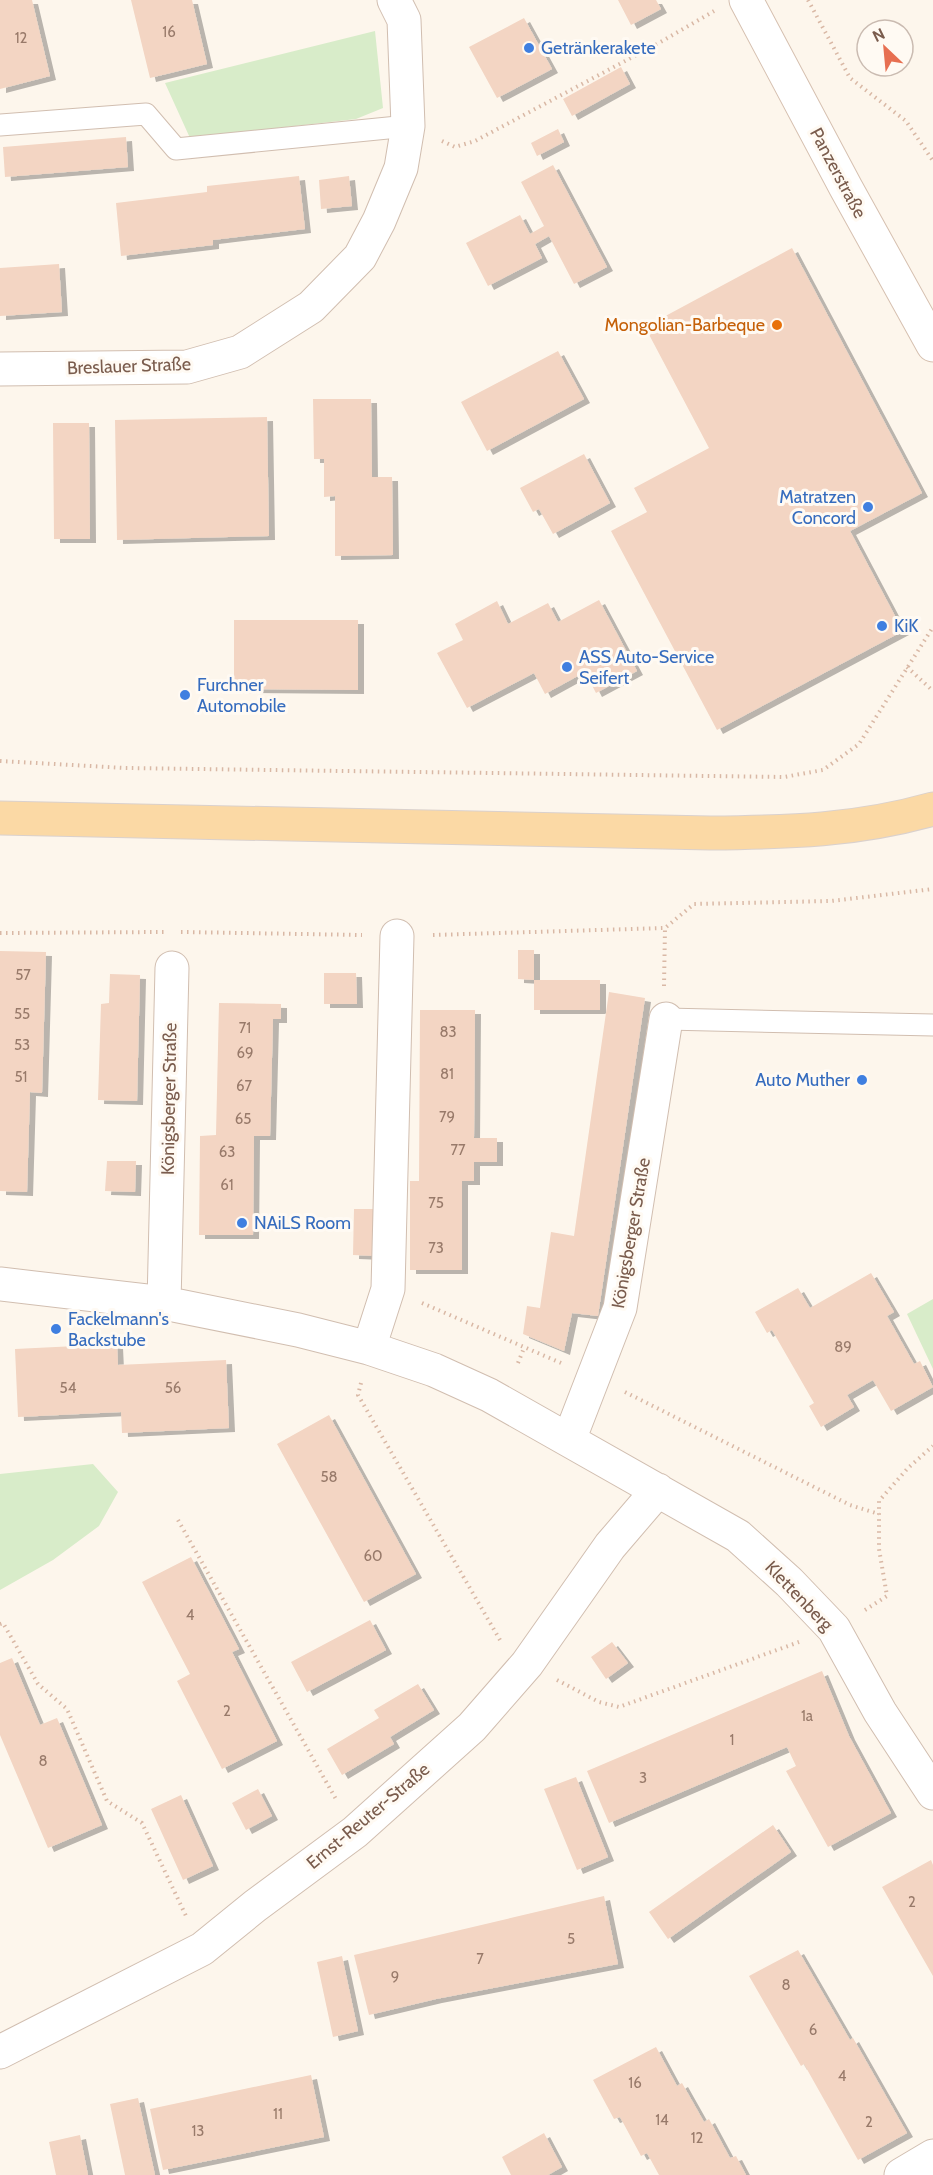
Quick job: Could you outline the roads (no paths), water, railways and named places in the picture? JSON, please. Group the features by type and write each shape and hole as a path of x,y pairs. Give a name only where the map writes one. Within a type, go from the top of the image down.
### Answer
{"main road":[{"path":"0,818 710,833 823,830 866,825 933,809"}],"street":[{"name":"Breslauer Straße","path":"0,369 187,367 240,352 311,308 360,257 379,221 401,168 408,126 404,20 394,0"},
{"name":"Panzerstraße","path":"735,3 846,188 933,345"},
{"path":"369,1348 388,1289 397,936"},
{"name":"Königsberger Straße","path":"164,1303 172,968"},
{"name":"Königsberger Straße","path":"569,1440 620,1308 666,1019"},
{"path":"0,1284 164,1303 298,1330 369,1348 434,1370 489,1395 658,1490"},
{"name":"Klettenberg","path":"658,1490 738,1536 789,1582 834,1629 880,1712 928,1776"},
{"name":"Ernst-Reuter-Straße","path":"0,2052 202,1949 255,1906 355,1832 472,1727 527,1664 610,1546 658,1490"},
{"path":"901,2175 933,2156"}],"lane":[{"path":"0,125 146,114 176,149 408,126"},
{"path":"666,1019 933,1025"}],"place":[{"name":"Getränkerakete","path":"529,48"},
{"name":"Mongolian-Barbeque","path":"777,325"},
{"name":"Matratzen Concord","path":"868,507"},
{"name":"KiK","path":"882,626"},
{"name":"ASS Auto-Service Seifert","path":"567,667"},
{"name":"Furchner Automobile","path":"185,695"},
{"name":"Auto Muther","path":"862,1080"},
{"name":"NAiLS Room","path":"242,1223"},
{"name":"Fackelmann's Backstube","path":"56,1329"}]}
